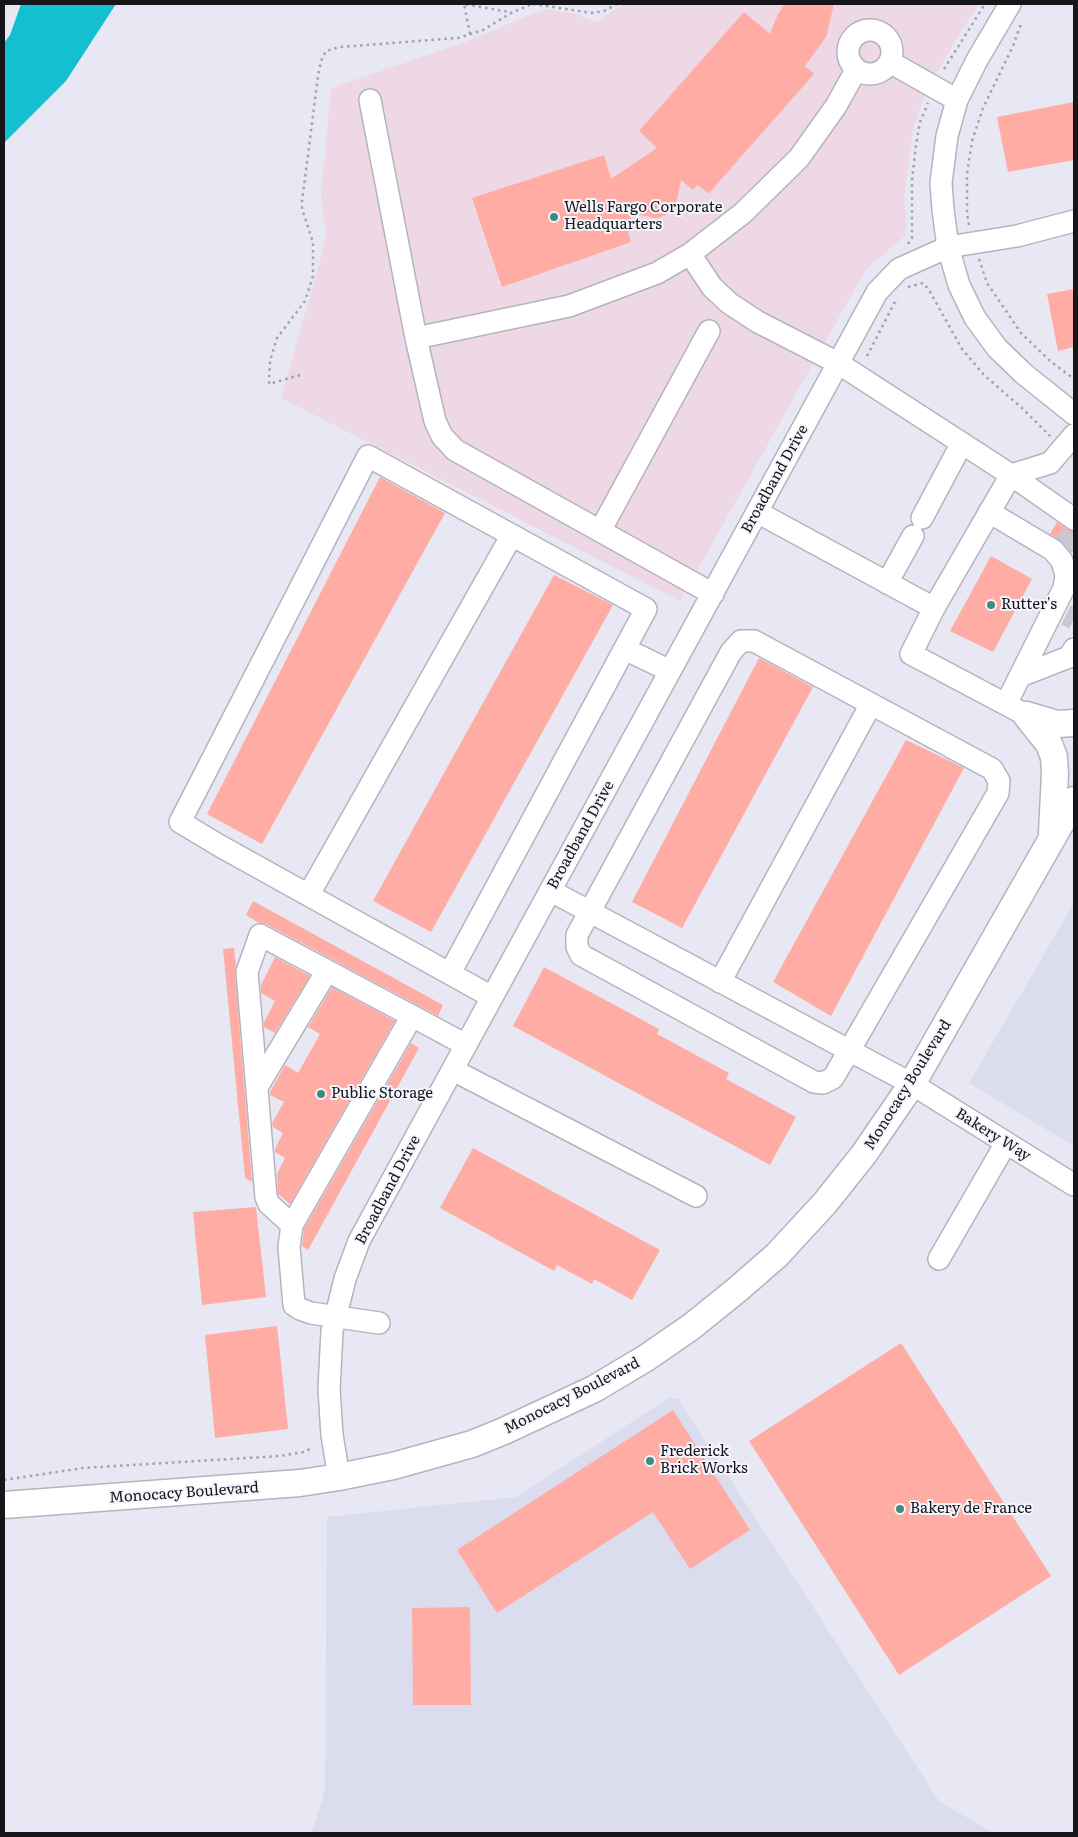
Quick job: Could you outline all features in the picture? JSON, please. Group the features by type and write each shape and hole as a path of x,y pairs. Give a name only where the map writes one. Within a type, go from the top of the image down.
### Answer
{"main road":[{"path":"1016,709 1056,724 1074,723"},
{"path":"1016,709 1049,744 1054,757 1052,839"},
{"name":"Monocacy Boulevard","path":"4,1505 248,1488 339,1477 393,1466 472,1444 540,1415 594,1388 646,1358 692,1327 777,1255 854,1167 912,1084 1074,800"}],"street":[{"path":"1010,4 977,60 957,100 947,136 941,183 948,246 959,285 975,318 997,348 1024,374 1074,414"},
{"path":"862,30 878,31 888,40 891,47 890,62 879,73 871,74 856,70 850,64 847,48 850,41 862,30"},
{"path":"890,62 957,100"},
{"path":"416,338 569,306 657,273 690,254 743,213 800,158 836,106 856,70"},
{"path":"370,100 416,338 435,421 442,436 455,450 713,594"},
{"name":"Broadband Drive","path":"339,1477 332,1435 329,1389 332,1331 345,1279 359,1241 877,292 899,269 948,246 1017,236 1074,221"},
{"path":"690,254 712,287 729,304 758,322 838,364 1011,475 1067,568"},
{"path":"600,531 710,331"},
{"path":"1067,568 1020,676 1016,709 911,654 934,608 1011,475 1050,463 1069,443"},
{"path":"887,583 962,444"},
{"path":"450,974 646,609 368,456 180,822 450,974 492,997"},
{"path":"757,512 934,608"},
{"path":"989,512 1053,550 1067,568"},
{"path":"309,894 512,535"},
{"path":"741,641 754,641 871,704 992,769 999,781 998,793 833,1078 823,1083 814,1082 582,955 577,947 577,935 731,652 741,641"},
{"path":"625,649 670,671"},
{"path":"1020,676 1069,658 1074,649"},
{"path":"720,982 871,704"},
{"name":"Bakery Way","path":"551,891 912,1084 1074,1185"},
{"path":"292,1225 269,1204 266,1198 246,972 260,935 466,1045"},
{"path":"257,1087 327,970"},
{"path":"379,1323 300,1310 294,1305 288,1247 292,1225 412,1016"},
{"path":"453,1070 696,1196"},
{"path":"939,1259 1006,1143"}],"path":[{"path":"470,35 464,4 511,13"},
{"path":"300,375 269,384 270,362 277,338 305,301 312,276 312,242 302,209 302,202 321,61 326,51 339,47 458,38 483,30 511,13 532,4 544,4 592,13 604,11 617,4"},
{"path":"944,69 985,4"},
{"path":"1021,23 1013,46 983,108 972,141 967,184 967,214 972,242 987,283 1021,333 1050,361 1074,379"},
{"path":"903,246 909,244 912,238 912,180 920,122 928,101"},
{"path":"906,289 911,285 923,283 929,290 962,348 984,375 1023,409 1069,443"},
{"path":"867,356 901,292"},
{"path":"4,1480 83,1468 280,1456 304,1452 310,1449"}],"shaded area":[{"path":"624,4 979,4 951,48 925,95 913,129 904,201 907,225 904,237 866,269 680,601 281,398 326,239 321,194 331,88 463,43 545,9 576,14 596,22"},
{"path":"1074,903 1074,1146 969,1083"},
{"path":"669,1398 678,1399 939,1801 993,1833 311,1833 322,1802 325,1785 327,1517 516,1497"}],"water":[{"path":"21,4 116,4 66,81 4,143 4,43 10,35"}],"building":[{"path":"785,4 834,4 826,37 805,66 814,74 709,193 697,185 693,190 681,180 676,204 669,213 655,218 628,212 635,229 628,232 631,242 502,287 472,198 604,155 611,179 657,148 639,131 744,12 770,34 778,14"},
{"path":"1074,102 1074,160 1008,172 997,117"},
{"path":"1074,289 1074,347 1058,351 1047,294"},
{"path":"380,477 445,513 262,844 207,814"},
{"path":"1057,522 1067,529 1074,531 1074,550 1050,534"},
{"name":"Rutter's","path":"991,556 1032,579 993,652 950,631"},
{"path":"554,575 613,605 431,932 373,901"},
{"path":"759,658 813,687 682,928 632,902"},
{"path":"906,740 964,768 831,1016 773,982"},
{"path":"253,901 443,1005 438,1016 246,915"},
{"path":"234,948 252,1182 245,1178 223,949"},
{"path":"275,957 310,976 275,1033 264,1027 264,1022 275,1001 261,993 261,985"},
{"path":"544,967 659,1029 657,1034 729,1073 726,1079 796,1117 770,1165 513,1026"},
{"path":"332,987 395,1021 290,1204 278,1194 277,1174 285,1158 275,1152 275,1149 283,1133 273,1127 272,1123 284,1102 270,1095 270,1092 285,1065 298,1073 320,1034 308,1027"},
{"path":"411,1043 419,1048 308,1250 302,1246 304,1229"},
{"path":"473,1148 660,1250 632,1300 594,1279 592,1284 557,1265 554,1271 440,1208"},
{"path":"256,1207 266,1297 202,1305 193,1212"},
{"path":"277,1326 288,1429 215,1438 205,1335"},
{"name":"Bakery de France","path":"901,1343 1051,1576 899,1675 749,1441"},
{"name":"Frederick Brick Works","path":"673,1410 750,1530 690,1569 653,1512 497,1613 457,1550"},
{"path":"470,1607 471,1705 413,1705 412,1608"}],"tunnel":[{"path":"1063,547 1072,534"},
{"path":"1066,615 1074,619"}],"place":[{"name":"Wells Fargo Corporate Headquarters","path":"554,217"},
{"name":"Rutter's","path":"991,605"},
{"name":"Public Storage","path":"321,1094"},
{"name":"Frederick Brick Works","path":"650,1461"},
{"name":"Bakery de France","path":"900,1509"}]}
